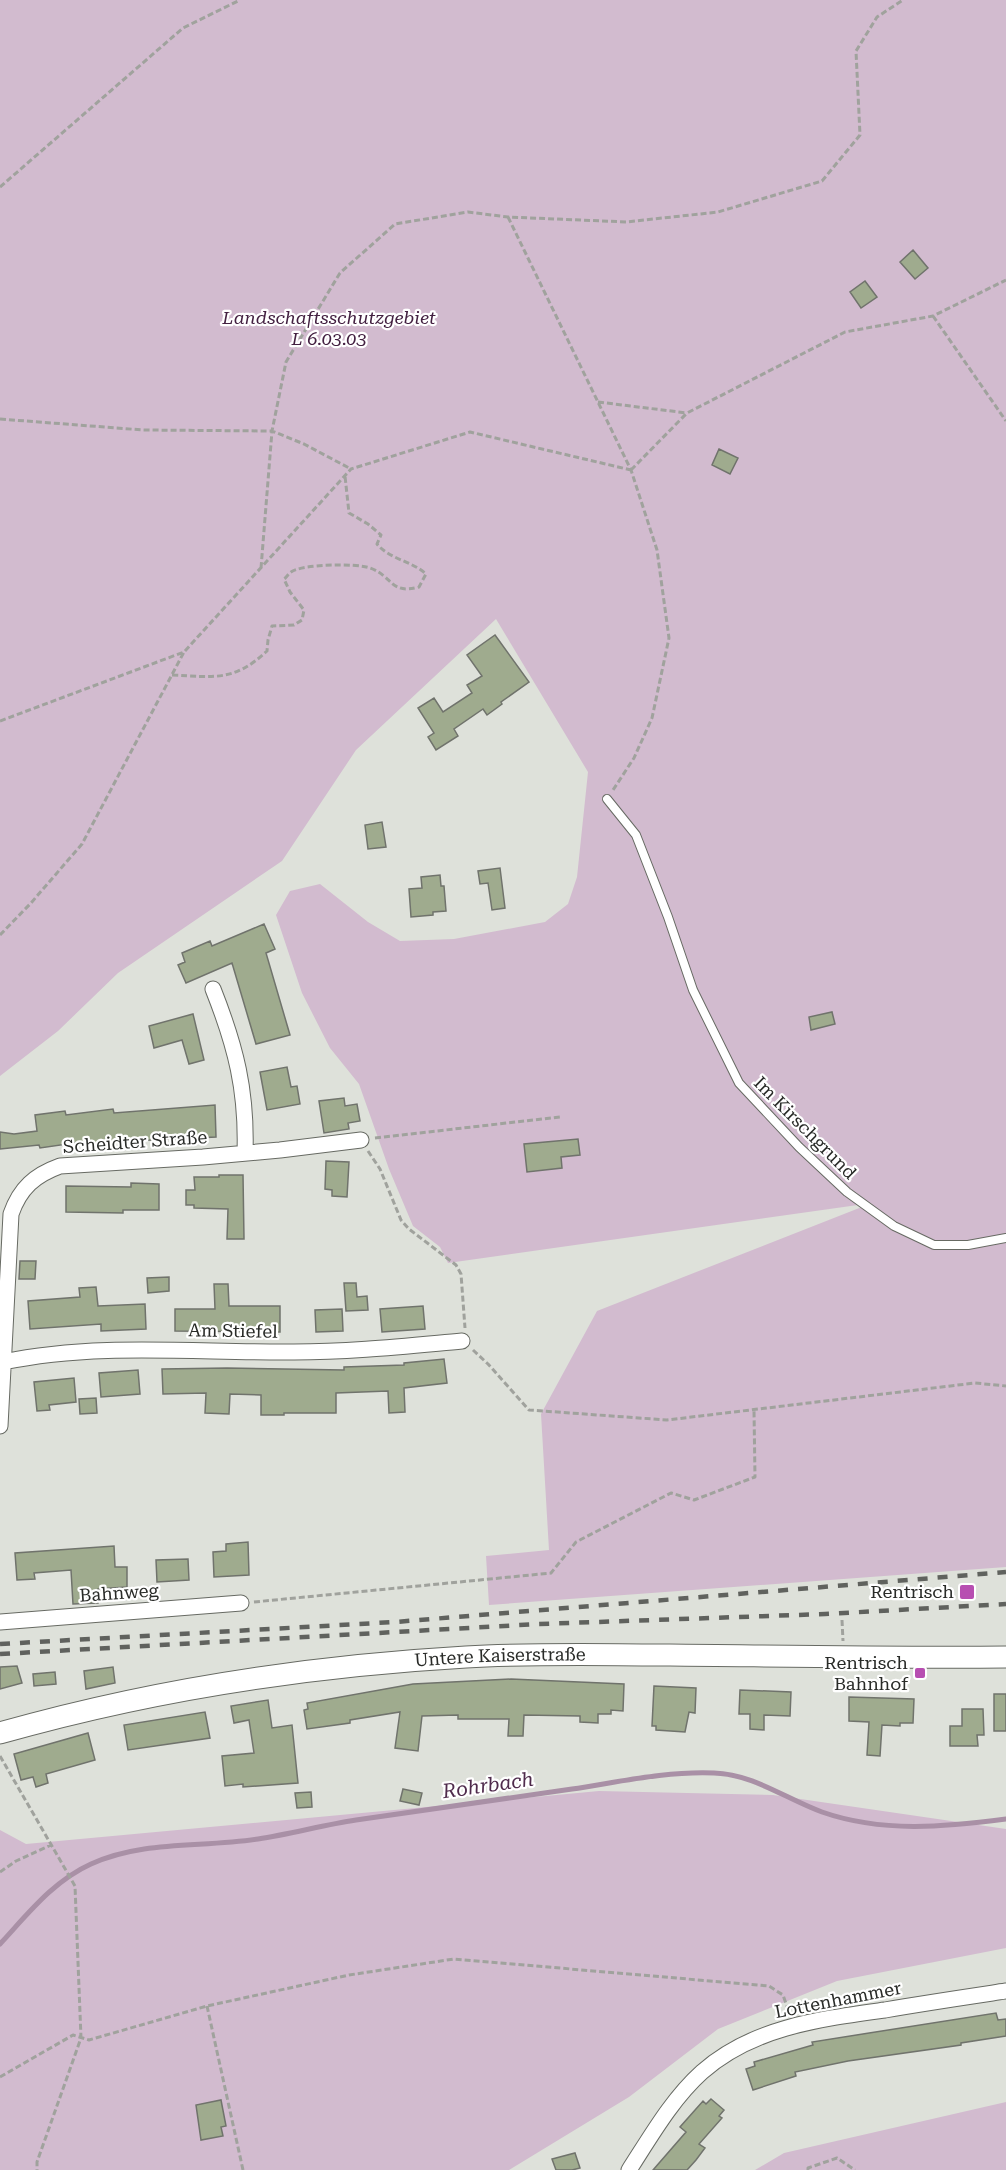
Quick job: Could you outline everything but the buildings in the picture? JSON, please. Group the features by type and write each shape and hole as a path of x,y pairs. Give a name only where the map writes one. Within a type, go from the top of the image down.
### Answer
{"main road":[{"name":"Untere Kaiserstraße","path":"0,1733 76,1713 223,1684 314,1671 468,1657 600,1655 1006,1657"}],"street":[{"path":"213,989 240,1069 246,1119 245,1153"},
{"name":"Scheidter Straße","path":"0,1426 2,1345 11,1214 16,1199 32,1180 45,1171 60,1166 203,1157 361,1140"},
{"name":"Am Stiefel","path":"3,1362 33,1356 126,1350 294,1352 364,1349 464,1337"},
{"name":"Bahnweg","path":"0,1622 241,1603"},
{"name":"Lottenhammer","path":"629,2170 683,2092 702,2072 746,2042 794,2025 1006,1991"}],"lane":[{"name":"Im Kirschgrund","path":"607,799 636,835 693,990 739,1083 799,1147 847,1192 894,1226 933,1245 968,1245 1006,1238"}],"path":[{"path":"0,187 183,28 240,0"},
{"path":"261,568 272,431 286,362 340,273 395,224 468,212 508,217 626,222 706,213 780,195 822,181 860,135 856,51 877,17 903,0"},
{"path":"508,217 631,470 657,550 669,638 652,718 634,758 607,799"},
{"path":"631,470 687,413 845,332 933,315 1006,280"},
{"path":"933,315 1006,421"},
{"path":"598,402 687,413"},
{"path":"0,419 143,430 272,431 304,444 351,469"},
{"path":"0,935 82,844 183,652 351,469 470,432 631,470"},
{"path":"172,675 228,676 255,662 267,651 272,626 294,625 302,621 304,610 285,579 291,572 303,568 350,565 370,568 388,579 395,587 407,590 419,587 426,574 406,561 383,552 377,544 381,535 349,513 345,476"},
{"path":"0,721 183,652"},
{"path":"560,1117 361,1140 380,1169 401,1220 409,1229 456,1265 461,1274 464,1337 529,1410 667,1420 975,1383 1006,1386"},
{"path":"241,1603 551,1573 576,1542 671,1494 694,1500 755,1477 754,1410"},
{"path":"0,1756 75,1886 81,2038 37,2162 37,2170"},
{"path":"0,1872 16,1861 51,1845"},
{"path":"0,2077 73,2035 89,2040 207,2006 349,1975 454,1959 769,1986 783,1995 794,2025"},
{"path":"207,2006 243,2170"},
{"path":"808,2170 808,2168 837,2158 855,2170"}],"green space":[{"name":"Landschaftsschutzgebiet L 6.03.03","path":"0,0 1006,0 1006,1567 489,1605 486,1556 549,1550 541,1414 597,1311 872,1203 448,1263 440,1247 413,1226 389,1169 359,1084 330,1048 302,993 276,915 290,891 320,884 368,922 400,941 454,939 545,922 568,904 577,877 588,772 496,619 356,750 282,861 118,973 58,1031 0,1076"},
{"path":"599,1791 773,1795 1006,1829 1006,1948 837,1981 718,2029 629,2097 509,2170 0,2170 0,1830 26,1844"},
{"path":"1006,2102 1006,2170 755,2170 784,2153"}],"waterway":[{"name":"Rohrbach","path":"0,1944 53,1889 77,1871 111,1856 152,1848 258,1839 356,1820 660,1775 728,1774 756,1782 822,1812 867,1823 891,1826 937,1826 1006,1819"}],"railway":[{"path":"0,1644 395,1622 1006,1572"},
{"path":"0,1654 539,1624 825,1614 1006,1604"}],"place":[{"name":"Rentrisch","path":"967,1592"},
{"name":"Rentrisch Bahnhof","path":"920,1673"}]}
